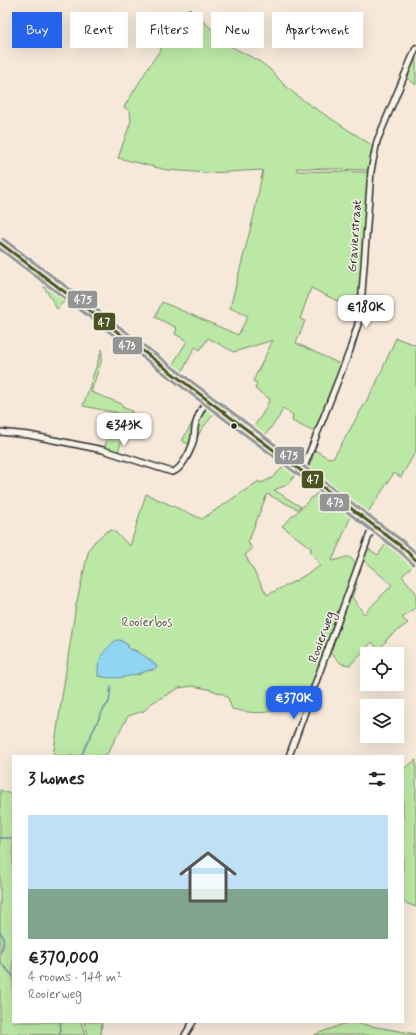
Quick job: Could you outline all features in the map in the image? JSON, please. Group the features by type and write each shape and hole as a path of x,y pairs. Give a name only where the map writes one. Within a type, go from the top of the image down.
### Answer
{"main road":[{"path":"0,243 374,525 416,560"},
{"path":"402,547 416,556"}],"street":[{"name":"Gravierstraat","path":"301,471 304,467 355,337 361,306 371,171 374,155 377,141 416,48"},
{"path":"0,432 29,435 103,450 172,472 177,472 189,452 193,442 199,414 207,400"},
{"name":"Rooierweg","path":"289,755 374,525"},
{"path":"185,1035 192,1023"}],"green space":[{"path":"189,8 193,12 186,12"},
{"path":"203,21 211,28 211,48 234,48 259,61 272,71 285,86 304,101 373,146 368,170 296,168 297,171 366,172 369,176 358,311 311,288 300,319 305,321 296,343 342,365 314,432 292,421 293,415 283,408 279,417 263,438 253,428 270,399 255,389 257,383 253,381 273,340 234,352 208,338 200,350 195,347 181,374 171,367 187,341 175,334 177,328 155,317 162,302 238,335 248,316 230,308 254,215 263,170 207,173 167,170 118,158 131,121 130,111 124,107 162,48 203,48"},
{"path":"416,58 416,85 407,78"},
{"path":"42,280 67,298 57,309 42,283"},
{"path":"396,338 416,345 416,451 401,477 394,473 366,515 307,472 315,450 328,458 334,457 375,386"},
{"path":"102,349 102,359 91,392 122,404 122,407 132,411 118,452 104,448 118,413 83,406"},
{"path":"209,405 216,411 201,430 194,444 199,418 206,406"},
{"path":"197,414 191,445 182,441"},
{"name":"Rooierbos","path":"285,465 296,474 297,471 368,525 367,527 351,516 332,561 350,557 356,568 309,696 274,711 254,713 232,709 228,698 223,694 208,689 192,686 179,688 150,704 144,711 128,716 107,755 53,755 76,605 89,549 95,541 107,531 111,530 130,546 146,494 202,519 259,481 261,483 272,478","holes":["296,474 319,491 282,526 312,549 310,550 320,566 297,580 267,595 245,555 252,549 248,542 267,494 297,509 301,507 274,490 287,485","120,640 128,645 128,648 137,651 153,670 145,671 138,675"]},
{"path":"388,541 415,564 402,576 416,593 416,607 402,618 408,623 389,637 381,647 376,647 372,642 367,647 360,647 360,655 350,665 342,664 330,653 355,582 357,583 352,597 364,614 392,585 363,560 367,548 378,555"},
{"path":"416,760 416,907 404,902 404,768"},
{"path":"0,790 12,795 12,1023 81,1023 85,1035 0,1034"},
{"path":"84,1023 102,1023 101,1035 88,1035"},
{"path":"346,1023 355,1023 416,1034 416,1035 314,1035"}],"water":[{"path":"116,640 120,640 128,645 128,648 145,656 157,666 156,668 127,677 110,678 98,676 98,669 102,655"}],"waterway":[{"path":"81,755 103,710 109,702 111,686"},
{"path":"0,838 12,838"},
{"path":"0,932 3,937 0,952"},
{"path":"0,962 12,975"},
{"path":"59,1035 61,1030 60,1023"}],"transit line":[{"name":"475","path":"3,239 405,543 416,553"},
{"name":"47","path":"0,243 402,547 416,560"},
{"name":"473","path":"0,249 399,551 413,564"}]}
